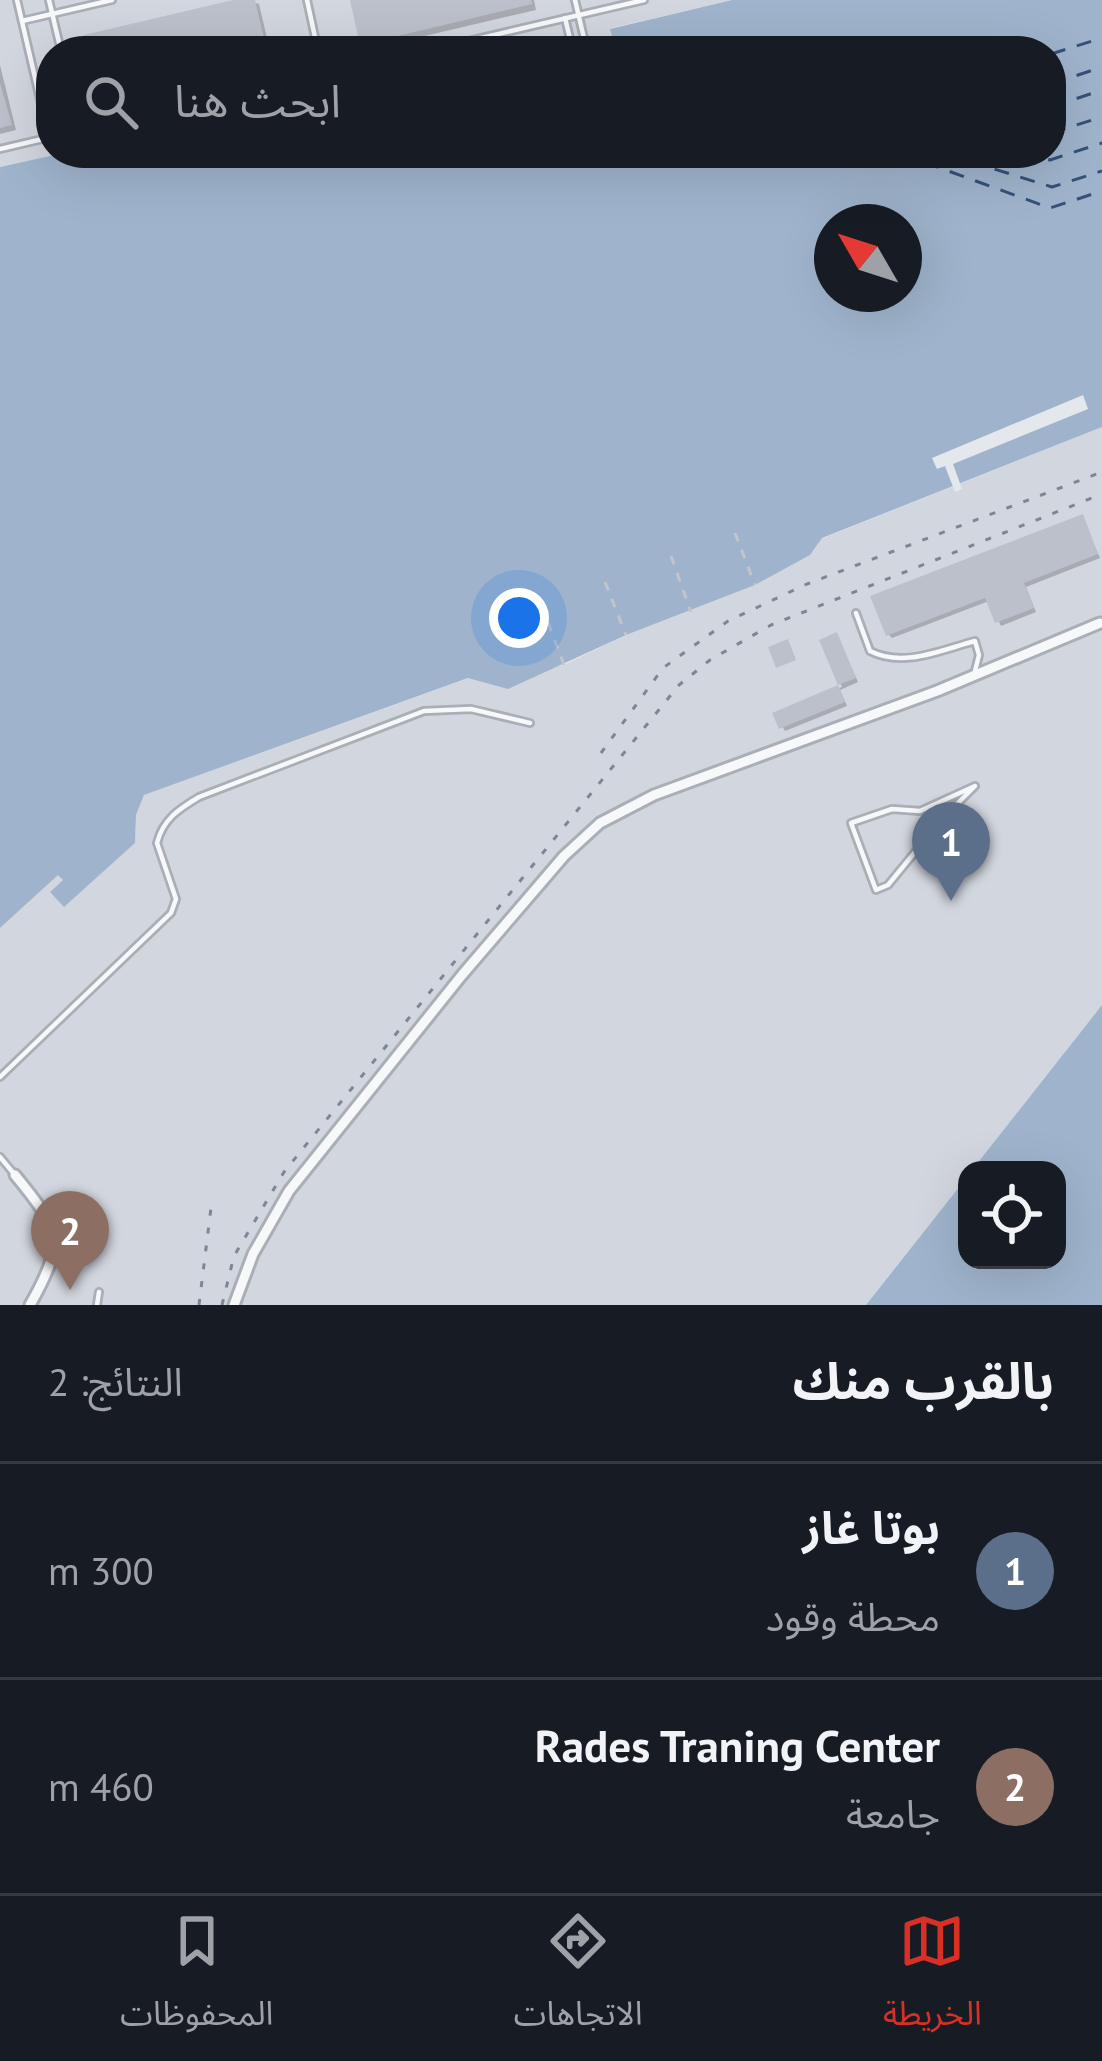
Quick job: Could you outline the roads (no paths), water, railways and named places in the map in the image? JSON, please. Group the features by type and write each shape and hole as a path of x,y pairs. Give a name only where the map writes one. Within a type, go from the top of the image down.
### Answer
{"street":[{"path":"234,1305 253,1254 289,1191 463,975 582,838 622,809 654,795 1100,623"},
{"path":"15,1175 50,1218 56,1244 49,1271 29,1305"}],"lane":[{"path":"17,0 36,79"},
{"path":"49,0 58,36"},
{"path":"22,21 112,0"},
{"path":"307,0 315,36"},
{"path":"574,0 583,36"},
{"path":"490,36 644,0"},
{"path":"565,19 569,36"},
{"path":"0,149 36,140"},
{"path":"856,613 870,651 883,658 914,658 974,641 979,655 974,675"},
{"path":"0,1077 171,913 176,899 157,843 160,830 180,808 424,711 448,706 530,723"},
{"path":"975,786 888,886 875,890 851,823 892,809 920,811 975,786"},
{"path":"0,1157 15,1175"},
{"path":"97,1305 99,1292"}],"water":[{"path":"732,0 1102,0 1102,427 822,538 810,555 755,585 626,635 508,689 468,678 144,795 136,815 135,843 64,907 50,892 63,880 58,875 0,928 0,167 36,159 36,168 1066,168 1066,36 612,36 610,29"},
{"path":"1102,1005 1102,1305 866,1305 958,1188 958,1269 1066,1269 1066,1161 979,1161"}],"railway":[{"path":"601,753 663,668 728,621 807,584 1102,472"},
{"path":"222,1305 234,1256 284,1172 679,685 710,660 771,625 1102,494"},
{"path":"199,1305 211,1208"}],"place":[{"name":"بوتا غاز","path":"951,901"},
{"name":"Rades Traning Center","path":"70,1290"}]}
